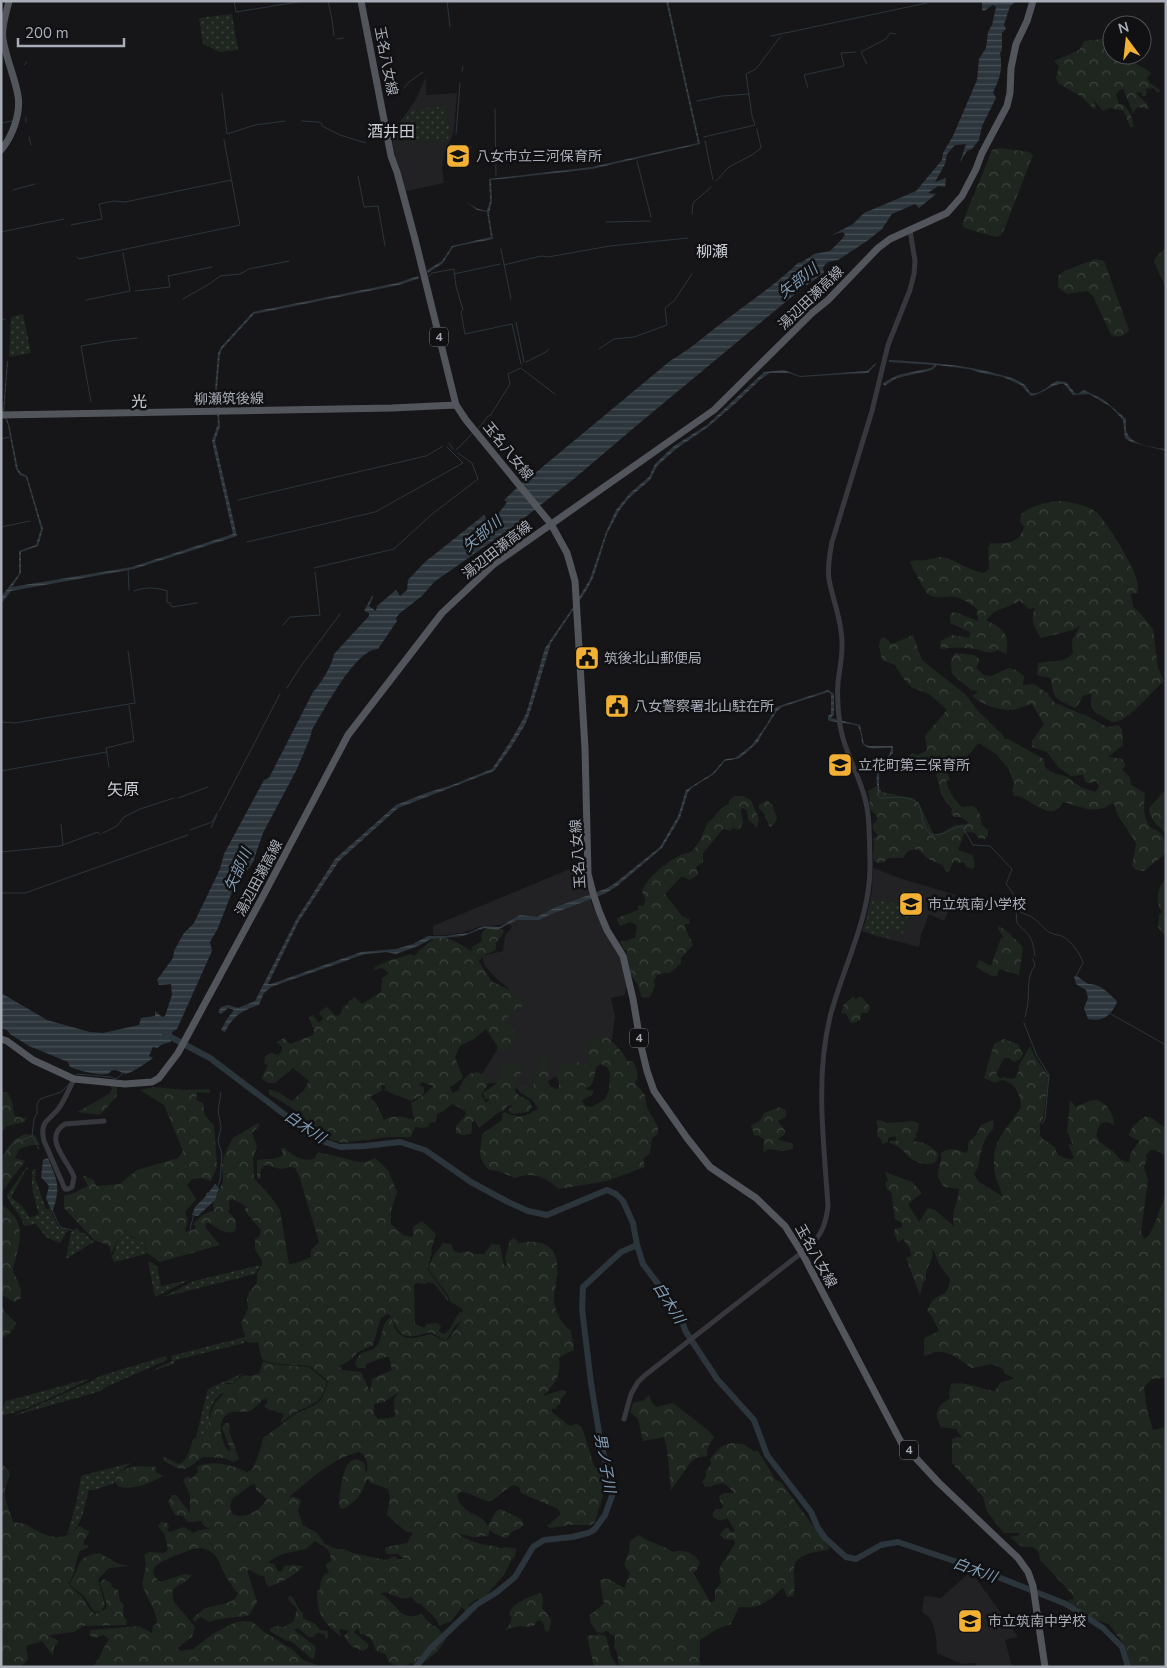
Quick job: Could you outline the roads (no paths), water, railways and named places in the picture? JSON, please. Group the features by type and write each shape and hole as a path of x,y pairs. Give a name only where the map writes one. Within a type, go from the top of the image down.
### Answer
{"main road":[{"path":"1,150 7,143 15,124 18,106 18,96 7,60 3,38 3,26 8,1"},
{"name":"玉名八女線","path":"361,1 391,156 415,239 456,405 466,420 550,522 567,553 575,581 578,606 585,748 588,874 593,896 607,930 623,956 641,1046 654,1091 710,1167 756,1198 785,1226 802,1253 901,1442 938,1482 1018,1558 1028,1572 1038,1615 1045,1667"},
{"name":"湯辺田瀬高線","path":"1,1039 33,1060 74,1079 125,1084 152,1082 159,1078 178,1053 348,734 442,613 493,566 550,522 714,410 828,300 872,253 890,239 947,213 962,196 1007,106 1010,93 1011,68 1016,44 1033,1"},
{"name":"柳瀬筑後線","path":"1,414 456,405"}],"street":[{"path":"624,1419 627,1403 638,1382 701,1330 802,1253 819,1238 827,1218 828,1206 822,1115 823,1059 830,1018 863,917 869,891 869,815 862,786 847,753 840,721 838,685 843,651 841,630 829,578 829,561 837,526 872,412 888,345 910,290 914,274 915,261 910,230"},
{"path":"74,1079 58,1109 49,1117 44,1125 42,1133 65,1189 68,1190 72,1187 74,1177 55,1143 56,1133 65,1124 104,1121"}],"water":[{"path":"666,1 668,1 700,144 592,169 491,180 492,201 489,214 493,239 453,247 443,263 428,273 427,270 442,261 452,246 491,237 487,212 477,210 466,202 478,209 487,211 490,201 489,179 592,167 698,143"},
{"name":"矢部川","path":"982,1 1016,1 1010,6 1004,25 1006,29 1002,33 1000,73 993,92 996,98 982,126 979,140 972,149 967,151 960,162 966,144 955,145 947,154 945,164 935,182 946,178 945,187 938,186 928,193 936,194 919,208 915,204 892,214 882,229 867,241 838,260 828,262 823,267 824,273 800,290 575,478 514,526 434,582 422,596 400,613 396,618 397,621 378,649 369,652 350,670 312,730 297,769 263,833 253,862 232,892 218,928 210,942 212,951 177,1029 172,1032 171,1042 157,1048 153,1047 149,1056 153,1058 126,1074 114,1070 107,1074 99,1074 70,1067 68,1062 29,1046 7,1030 1,1028 1,993 47,1020 90,1032 103,1033 139,1025 141,1018 155,1016 155,1011 162,1017 165,1016 172,995 171,984 159,985 157,980 173,958 174,951 184,933 194,923 220,869 224,854 264,780 269,778 313,692 329,669 334,654 369,616 369,613 364,611 372,596 369,606 376,611 377,606 396,590 400,596 407,590 408,580 425,562 484,515 488,521 499,513 507,502 504,500 525,480 670,361 763,292 798,263 814,254 830,251 845,234 842,232 832,235 853,224 864,213 916,191 942,160 943,153 953,136 977,80 979,59 986,48 988,32 992,25 996,7 993,5 984,11 982,10"},
{"path":"418,276 419,278 417,279 399,285 254,314 222,349 217,389 220,426 215,441 237,536 134,569 11,591 1,604 1,597 19,574 19,551 36,545 41,529 26,477 20,475 16,469 8,425 3,413 7,361 4,412 9,424 18,469 27,476 43,529 38,546 21,552 21,573 12,587 132,567 233,534 212,441 218,424 215,390 218,353 221,347 253,312 397,283"},
{"path":"889,360 945,364 987,371 1018,380 1031,393 1040,392 1057,381 1066,382 1077,394 1084,390 1104,400 1126,419 1127,433 1135,441 1156,448 1166,449 1166,451 1131,442 1125,438 1123,420 1111,407 1089,394 1073,395 1064,384 1056,385 1031,396 1021,385 1003,377 968,369 937,365 932,370 897,378 884,386 883,383 898,375 931,368 935,365 889,362"},
{"path":"876,363 868,373 800,377 789,373 770,373 708,427 676,449 657,466 650,480 629,498 619,511 607,534 593,578 551,643 525,725 494,771 398,808 339,861 299,921 268,984 361,952 396,949 413,944 428,936 468,933 484,926 499,927 520,915 537,917 556,907 605,889 660,847 678,816 686,790 713,773 723,761 735,758 751,746 767,724 776,707 828,690 834,694 834,714 831,718 860,725 864,744 869,746 893,746 893,753 885,761 879,773 879,796 877,772 889,755 891,748 865,746 862,743 858,726 828,720 828,716 831,714 831,694 828,692 782,707 777,711 758,742 740,758 725,761 714,774 688,792 680,818 662,848 616,887 604,894 539,920 517,920 497,930 484,928 463,936 431,939 396,954 386,952 365,954 271,987 264,993 259,1005 239,1014 225,1032 221,1030 234,1010 228,1008 221,1014 218,1012 221,1007 228,1005 238,1008 255,1001 296,920 335,859 396,805 492,769 526,714 545,648 590,579 606,532 616,510 630,493 649,477 655,464 674,446 707,425 764,372 784,370 800,376 867,371"},
{"path":"1074,976 1088,984 1100,987 1116,1000 1117,1002 1112,1011 1106,1017 1098,1020 1088,1019 1084,1008 1088,998 1086,990 1076,984"},
{"path":"48,1158 57,1183 57,1195 53,1210 51,1210 46,1198 49,1186 41,1177 43,1160"},
{"path":"215,1184 219,1188 215,1200 198,1216 192,1215 195,1207"}],"waterway":[{"path":"234,1 236,12 304,1"},
{"path":"328,1 334,36"},
{"path":"447,1 450,27"},
{"path":"771,36 927,3 927,1"},
{"path":"867,64 861,52 886,39 890,33 896,34"},
{"path":"704,137 755,125 746,74 756,69 780,37"},
{"path":"337,39 344,38"},
{"path":"808,88 804,75 844,66 841,53 856,52"},
{"path":"24,65 27,62"},
{"path":"462,71 463,66"},
{"path":"404,88 423,72"},
{"path":"456,134 460,83"},
{"path":"222,93 227,134 255,125 285,121"},
{"path":"697,101 722,96 749,94"},
{"path":"495,109 496,176"},
{"path":"26,117 26,122"},
{"path":"1,123 12,121"},
{"path":"302,121 319,122 322,126 340,135 366,143"},
{"path":"716,181 729,167 761,148 757,129"},
{"path":"29,137 31,145"},
{"path":"77,257 79,259 240,225 224,140"},
{"path":"705,141 706,145"},
{"path":"706,146 713,180"},
{"path":"637,161 651,217"},
{"path":"358,176 364,207 378,206 385,246"},
{"path":"71,225 102,219 99,204 114,201 125,202 231,180"},
{"path":"13,190 35,184"},
{"path":"692,214 693,203 711,187"},
{"path":"1,232 64,219"},
{"path":"606,222 650,221"},
{"path":"504,265 541,256 548,257 610,246 688,238"},
{"path":"501,249 511,299"},
{"path":"86,300 130,291 123,253"},
{"path":"183,299 220,276 240,274 249,269 289,261"},
{"path":"454,274 500,264"},
{"path":"135,291 170,287 168,276 212,267"},
{"path":"428,277 432,273 454,269 456,286 463,310 461,312 465,334 512,324 521,364"},
{"path":"599,349 614,339 634,337 667,325 665,308 674,301 692,274"},
{"path":"1,320 5,319"},
{"path":"516,322 524,362"},
{"path":"91,402 81,346 137,338"},
{"path":"526,362 549,349"},
{"path":"479,428 490,416 510,384 508,374 521,368"},
{"path":"522,369 555,394"},
{"path":"456,450 472,434"},
{"path":"1,439 10,437"},
{"path":"449,443 453,449"},
{"path":"238,500 426,456 443,446"},
{"path":"247,542 375,512 463,463 447,447"},
{"path":"314,568 394,549 432,514 478,479 472,463 458,453"},
{"path":"1,527 30,521"},
{"path":"128,568 129,590"},
{"path":"283,625 290,617 320,615 315,572"},
{"path":"134,591 150,588 167,591 167,602 172,607 197,603"},
{"path":"287,688 340,614"},
{"path":"1,722 15,723 135,703 128,651"},
{"path":"219,811 280,694"},
{"path":"109,767 106,748 134,741 129,706"},
{"path":"1,771 107,752"},
{"path":"178,798 208,787"},
{"path":"879,796 880,798 899,797 911,799 919,806 923,821 930,834 935,835 962,826 973,845 990,846 1012,869 1006,884 1014,895 1010,899 1015,907 1049,932 1065,938 1078,952 1083,963 1076,976"},
{"path":"103,833 117,826 124,817 140,809 174,798"},
{"path":"190,830 212,822 217,813"},
{"path":"211,828 217,815"},
{"path":"61,824 63,845"},
{"path":"1,852 60,846 98,832 100,835"},
{"path":"1,893 25,893 188,835"},
{"path":"1016,911 1017,923 1030,937 1035,956"},
{"path":"1025,1017 1030,978 1032,969 1035,966 1033,959"},
{"path":"1111,1014 1166,1045"},
{"path":"1024,1023 1037,1056 1049,1075 1045,1119 1042,1124"},
{"name":"白木川","path":"165,1034 210,1058 322,1141 340,1147 400,1142 425,1150 471,1182 508,1202 528,1211 547,1215 607,1190 616,1194 623,1201 633,1223 643,1264 677,1309 686,1332 717,1379 754,1420 767,1455 811,1512 825,1538 846,1557 856,1559 881,1545 898,1542 978,1569 1066,1604 1103,1628 1122,1647 1128,1667"},
{"path":"75,1076 77,1074 116,1079 123,1073"},
{"path":"1,1159 13,1144 32,1136 37,1104 40,1099 61,1092 70,1083"},
{"path":"218,1186 222,1154 218,1141 221,1127 218,1111 221,1092"},
{"path":"33,1137 39,1149"},
{"path":"52,1210 59,1225 62,1228 72,1230"},
{"path":"190,1229 194,1214"},
{"name":"男ノ子川","path":"416,1667 430,1649 476,1605 497,1592 515,1577 533,1547 544,1540 588,1533 594,1530 605,1515 613,1493 600,1439 591,1383 582,1309 583,1287 621,1252 637,1245"}],"place":[{"name":"八女市立三河保育所","path":"458,156"},
{"name":"筑後北山郵便局","path":"587,658"},
{"name":"八女警察署北山駐在所","path":"617,706"},
{"name":"立花町第三保育所","path":"840,765"},
{"name":"市立筑南小学校","path":"911,904"},
{"name":"市立筑南中学校","path":"970,1621"}],"district":[{"name":"酒井田","path":"391,132"},
{"name":"柳瀬","path":"712,252"},
{"name":"光","path":"139,402"},
{"name":"矢原","path":"123,790"}]}
